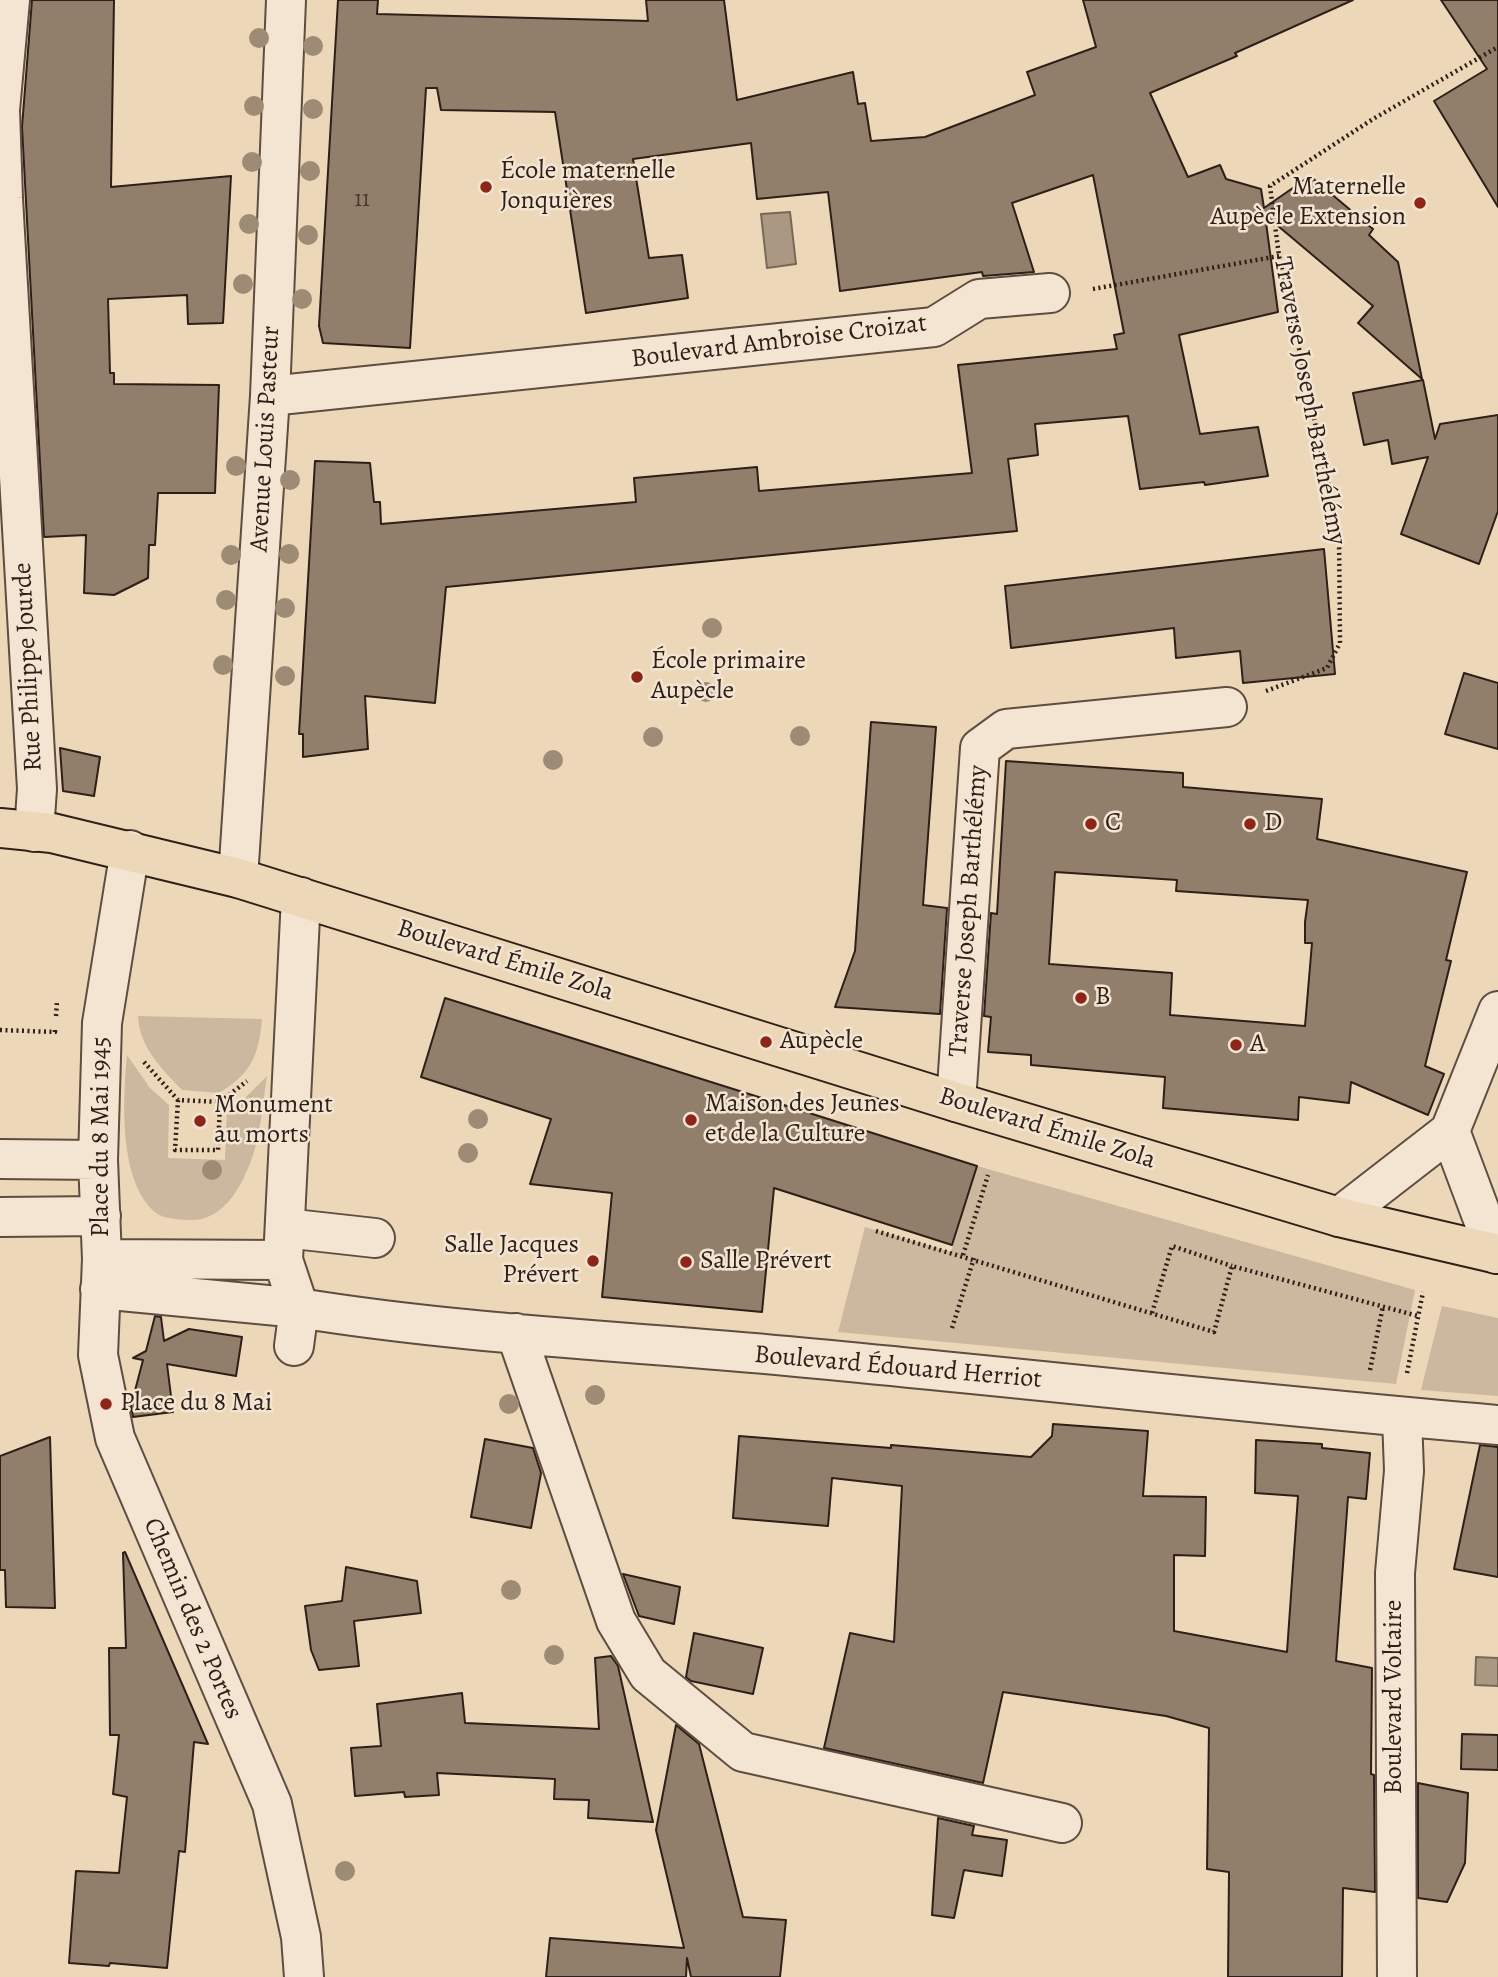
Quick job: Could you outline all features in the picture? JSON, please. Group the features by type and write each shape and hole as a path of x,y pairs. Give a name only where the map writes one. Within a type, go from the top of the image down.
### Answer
{"main road":[{"name":"Boulevard Émile Zola","path":"17,830 130,850 238,878 956,1102 1339,1217 1497,1254"}],"street":[{"name":"Rue Philippe Jourde","path":"10,0 0,122 37,789 17,830"},
{"name":"Avenue Louis Pasteur","path":"238,878 270,396 286,0"},
{"name":"Boulevard Ambroise Croizat","path":"270,396 933,327 979,299 1050,293"},
{"name":"Traverse Joseph Barthélémy","path":"956,1102 981,748 1006,729 1227,707"},
{"name":"Place du 8 Mai 1945","path":"130,850 104,1004 98,1160 101,1274 284,1244 375,1238"},
{"path":"294,1346 299,1308 284,1244 301,897"},
{"path":"1339,1217 1450,1130 1498,1011"},
{"path":"1450,1130 1497,1254"},
{"path":"0,1159 98,1160"},
{"path":"0,1216 101,1216"},
{"name":"Boulevard Édouard Herriot","path":"101,1274 365,1318 1498,1425"},
{"name":"Chemin des 2 Portes","path":"101,1274 98,1355 115,1438 272,1804 301,1937 304,1977"},
{"path":"516,1333 615,1621 648,1674 743,1752 1062,1823"},
{"name":"Boulevard Voltaire","path":"1397,1977 1395,1573 1404,1471 1402,1417"}],"path":[{"name":"Traverse Joseph Barthélémy","path":"1227,707 1328,668 1340,643 1339,534 1279,256 1270,186 1373,119 1498,47"},
{"path":"1050,293 1109,288 1279,256"},
{"path":"0,1030 55,1032 57,1001"},
{"path":"140,1058 178,1100 220,1102 251,1077"},
{"path":"178,1100 175,1150 218,1150 220,1102"},
{"path":"962,1255 988,1175"},
{"path":"876,1231 974,1258 1214,1332 1232,1266"},
{"path":"1152,1314 1172,1246 1232,1266 1418,1316"},
{"path":"950,1334 974,1258"},
{"path":"1407,1374 1423,1292"},
{"path":"1369,1375 1383,1306"}],"shaded area":[{"path":"790,212 796,264 767,268 761,214"},
{"path":"138,1016 262,1019 256,1053 246,1071 219,1093 182,1090 147,1048 142,1038"},
{"path":"127,1055 150,1088 169,1105 168,1158 225,1160 227,1108 244,1099 267,1076 254,1152 241,1183 231,1199 218,1212 201,1219 168,1218 156,1213 144,1199 129,1161 126,1139 124,1093"},
{"path":"977,1166 1415,1290 1396,1384 838,1332 865,1227 951,1252"},
{"path":"1442,1306 1498,1318 1498,1396 1421,1390"},
{"path":"1476,1657 1498,1658 1498,1686 1475,1685"}],"building":[{"path":"32,0 114,0 111,187 231,176 223,323 188,324 187,295 108,299 110,373 114,373 114,384 219,385 215,493 158,493 155,545 149,545 148,578 114,595 84,593 86,535 44,537 22,127"},
{"path":"338,0 378,0 377,14 648,21 646,0 724,0 737,100 853,72 858,104 865,103 871,141 925,137 1035,95 1027,72 1096,47 1083,0 1353,0 1235,53 1237,56 1150,93 1188,177 1220,165 1226,179 1261,189 1264,208 1310,176 1373,229 1369,235 1398,262 1422,379 1358,323 1373,306 1265,215 1278,312 1179,335 1200,434 1258,427 1268,476 1205,485 1204,482 1140,489 1128,416 1035,424 1038,455 1008,459 1017,531 446,587 435,703 365,696 368,749 303,757 303,734 299,734 315,461 370,463 374,502 380,502 381,524 636,502 634,478 757,467 759,491 972,473 958,365 1117,349 1114,335 1124,333 1093,175 1012,203 1034,272 983,276 982,272 840,291 828,192 757,199 751,143 633,159 649,258 682,255 688,298 586,313 555,112 441,110 437,88 426,88 410,348 323,343 319,326"},
{"path":"1441,0 1498,0 1498,207 1434,101 1487,69"},
{"path":"1423,380 1435,439 1440,424 1498,415 1498,511 1479,564 1401,534 1428,457 1392,464 1388,440 1364,445 1353,393"},
{"path":"1324,549 1335,674 1243,683 1240,651 1176,658 1174,628 1011,648 1005,586"},
{"path":"1464,673 1498,683 1498,749 1445,734"},
{"path":"871,722 936,727 923,905 947,908 940,1014 835,1007 855,951"},
{"path":"60,748 100,757 94,796 63,791"},
{"path":"1006,761 1183,773 1183,787 1322,799 1317,839 1467,872 1446,960 1451,961 1425,1066 1444,1074 1428,1115 1351,1082 1349,1103 1299,1097 1298,1120 1163,1108 1165,1077 1031,1065 1031,1055 988,1052 991,1017 984,1016 991,913 997,914","holes":["1055,872 1177,880 1176,891 1308,900 1305,943 1312,943 1305,1026 1170,1015 1172,973 1049,964"]},
{"name":"Maison des Jeunes et de la Culture","path":"445,998 977,1166 952,1245 774,1188 762,1312 602,1297 612,1193 530,1184 551,1119 421,1077"},
{"path":"155,1316 161,1317 164,1341 189,1329 242,1337 236,1376 167,1364 173,1412 133,1417 131,1406 143,1360 133,1358 146,1351"},
{"path":"1053,1424 1148,1431 1143,1496 1206,1497 1205,1556 1174,1555 1174,1631 1287,1652 1298,1496 1255,1493 1256,1440 1322,1444 1322,1448 1370,1453 1366,1499 1348,1497 1336,1661 1372,1668 1371,1774 1374,1775 1375,1892 1343,1888 1342,1977 1228,1977 1229,1872 1207,1869 1209,1728 1166,1716 1003,1692 983,1783 824,1748 850,1633 894,1642 902,1486 832,1478 828,1526 733,1518 739,1436 1031,1457 1052,1436"},
{"path":"50,1437 55,1608 6,1607 5,1570 0,1570 0,1456"},
{"path":"485,1439 533,1448 541,1473 531,1528 471,1517"},
{"path":"1480,1445 1498,1447 1498,1577 1454,1569"},
{"path":"125,1552 208,1744 194,1742 185,1852 179,1851 167,1968 69,1963 76,1871 119,1873 127,1797 113,1794 119,1735 110,1735 109,1648 126,1648"},
{"path":"346,1567 417,1581 421,1613 354,1621 359,1666 319,1670 311,1650 305,1606 342,1601"},
{"path":"623,1574 680,1587 674,1624 639,1616"},
{"path":"694,1633 763,1648 753,1694 691,1681 686,1677"},
{"path":"611,1656 618,1666 653,1822 588,1818 589,1800 554,1799 555,1779 437,1773 439,1795 405,1797 404,1792 355,1796 351,1748 381,1746 377,1704 462,1693 465,1723 599,1729 595,1658"},
{"path":"676,1725 699,1744 743,1917 786,1920 780,1977 691,1977 687,1958 686,1977 546,1977 550,1938 684,1948 656,1830"},
{"path":"1462,1734 1498,1735 1498,1770 1461,1769"},
{"path":"1418,1783 1468,1793 1465,1863 1447,1902 1418,1898"},
{"path":"938,1818 974,1826 972,1835 1007,1840 1002,1876 964,1870 954,1918 932,1915"}],"place":[{"name":"École maternelle Jonquières","path":"486,187"},
{"name":"Maternelle Aupècle Extension","path":"1420,203"},
{"name":"École primaire Aupècle","path":"637,677"},
{"name":"C","path":"1091,824"},
{"name":"D","path":"1250,824"},
{"name":"B","path":"1081,998"},
{"name":"Aupècle","path":"766,1042"},
{"name":"A","path":"1236,1045"},
{"name":"Maison des Jeunes et de la Culture","path":"691,1120"},
{"name":"Monument au morts","path":"200,1121"},
{"name":"Salle Jacques Prévert","path":"593,1261"},
{"name":"Salle Prévert","path":"686,1262"},
{"name":"Place du 8 Mai","path":"106,1404"}]}
